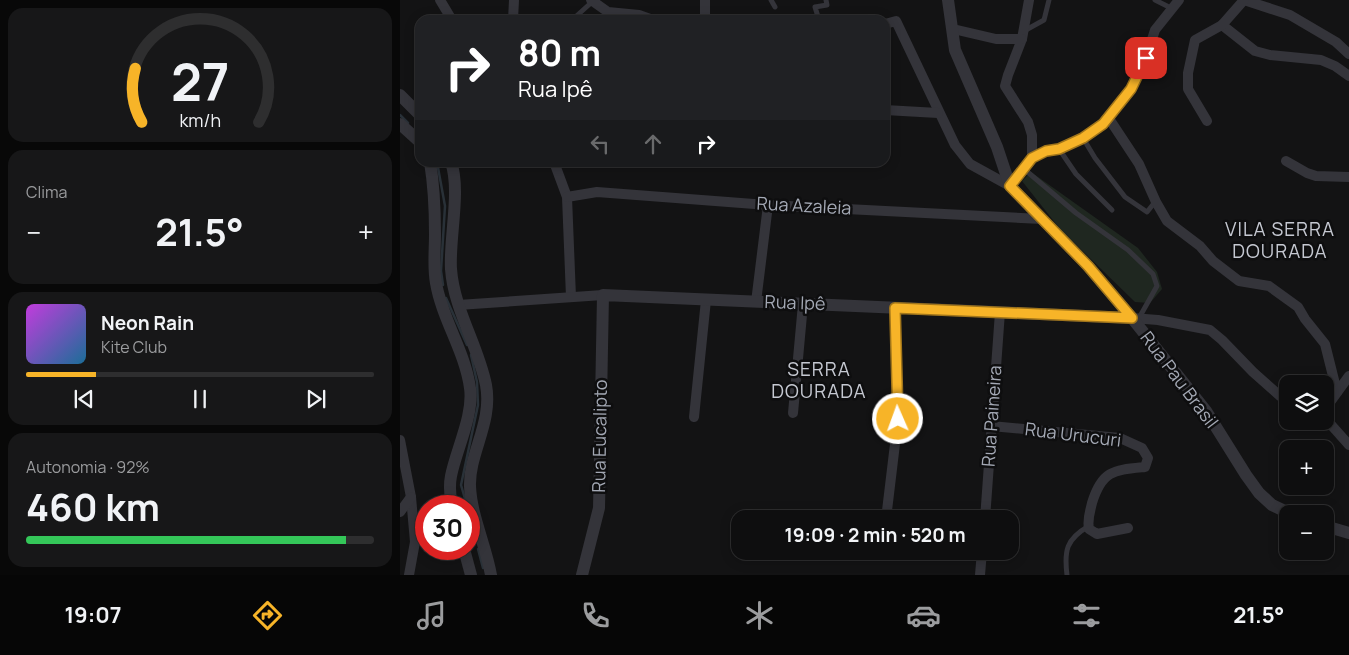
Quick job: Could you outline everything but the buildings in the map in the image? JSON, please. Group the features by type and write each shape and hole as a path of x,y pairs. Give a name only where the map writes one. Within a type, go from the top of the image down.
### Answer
{"street":[{"path":"440,0 449,15"},
{"path":"513,15 514,0"},
{"path":"705,0 705,15"},
{"path":"948,0 956,50 998,147 1010,186"},
{"path":"1029,0 1023,35 1005,86 1028,122 1032,135 1032,158"},
{"path":"1207,121 1188,89 1188,73 1195,40 1222,25 1244,0 1290,15 1336,42 1349,54"},
{"path":"592,1 608,12 640,15"},
{"path":"1010,186 1032,158 1083,138 1103,124 1131,89 1146,58 1155,30 1175,4"},
{"name":"Rua Pau Brasil","path":"890,23 896,21 938,113 955,145 970,164 1010,186 1088,266 1135,318 1206,411 1259,493 1272,505 1279,508"},
{"path":"1222,25 1255,51 1270,55 1321,60 1335,66 1349,76"},
{"path":"953,29 996,39 1023,35"},
{"path":"400,95 415,110"},
{"path":"890,110 938,113"},
{"path":"1108,117 1139,164 1167,221 1200,246 1213,261 1239,281 1269,286 1298,307 1325,344 1337,392"},
{"path":"400,124 415,138"},
{"path":"1286,161 1316,176 1349,177"},
{"path":"431,167 435,212 435,282 441,303 464,362 470,389 463,437 451,476 451,495"},
{"path":"451,167 454,195 451,266 453,288 486,386 486,407 482,436 472,466 470,486 473,506 489,560 491,575"},
{"path":"556,167 567,197 571,296"},
{"name":"Rua Azaleia","path":"567,197 597,192 768,205 1042,218"},
{"path":"756,302 768,205"},
{"name":"Rua Ipê","path":"458,306 603,295 1135,318"},
{"name":"Rua Eucalipto","path":"582,575 599,508 603,295"},
{"path":"694,417 706,300"},
{"path":"793,413 803,304"},
{"path":"887,510 898,419 895,308"},
{"name":"Rua Paineira","path":"985,510 1000,312"},
{"path":"1135,318 1158,320 1210,330 1279,395"},
{"path":"1334,396 1349,376"},
{"name":"Rua Urucuri","path":"992,426 1120,438 1142,448 1148,458 1145,467 1112,472 1103,478 1096,492 1088,520 1089,526"},
{"path":"1334,428 1348,443"},
{"path":"400,440 411,497 415,542 408,575"},
{"path":"400,512 411,497"},
{"path":"1089,526 1089,529 1097,534 1128,528"},
{"path":"1334,528 1348,532"},
{"path":"467,560 471,575"},
{"path":"980,575 981,560"}],"lane":[{"path":"771,0 775,7"},
{"path":"817,15 815,7 827,5 826,0"},
{"path":"1023,35 1044,20 1049,0"},
{"path":"1155,0 1175,4"},
{"path":"577,15 592,1"},
{"path":"1083,138 1095,158 1125,197 1147,212 1156,202"},
{"path":"1059,149 1076,174 1112,210"},
{"path":"1023,168 1031,177 1076,213 1128,250 1153,274 1157,286 1135,318"},
{"path":"1067,575 1065,556 1068,545 1078,532 1089,526"}],"shaded area":[{"path":"1031,172 1138,248 1157,272 1162,289 1150,303 1135,302 1060,229 1022,181"}],"waterway":[{"path":"400,115 408,123"},
{"path":"438,167 445,206 441,271 443,285"},
{"path":"446,298 467,345"},
{"path":"464,495 461,485 478,405 477,382 471,355"},
{"path":"480,557 483,568"}],"district":[{"name":"VILA SERRA DOURADA","path":"1280,240"},
{"name":"SERRA DOURADA","path":"819,380"}],"route":[{"path":"898,419 895,308 1132,318 1088,266 1010,186 1019,172 1032,158 1083,138 1103,124 1131,89 1146,58"}]}
